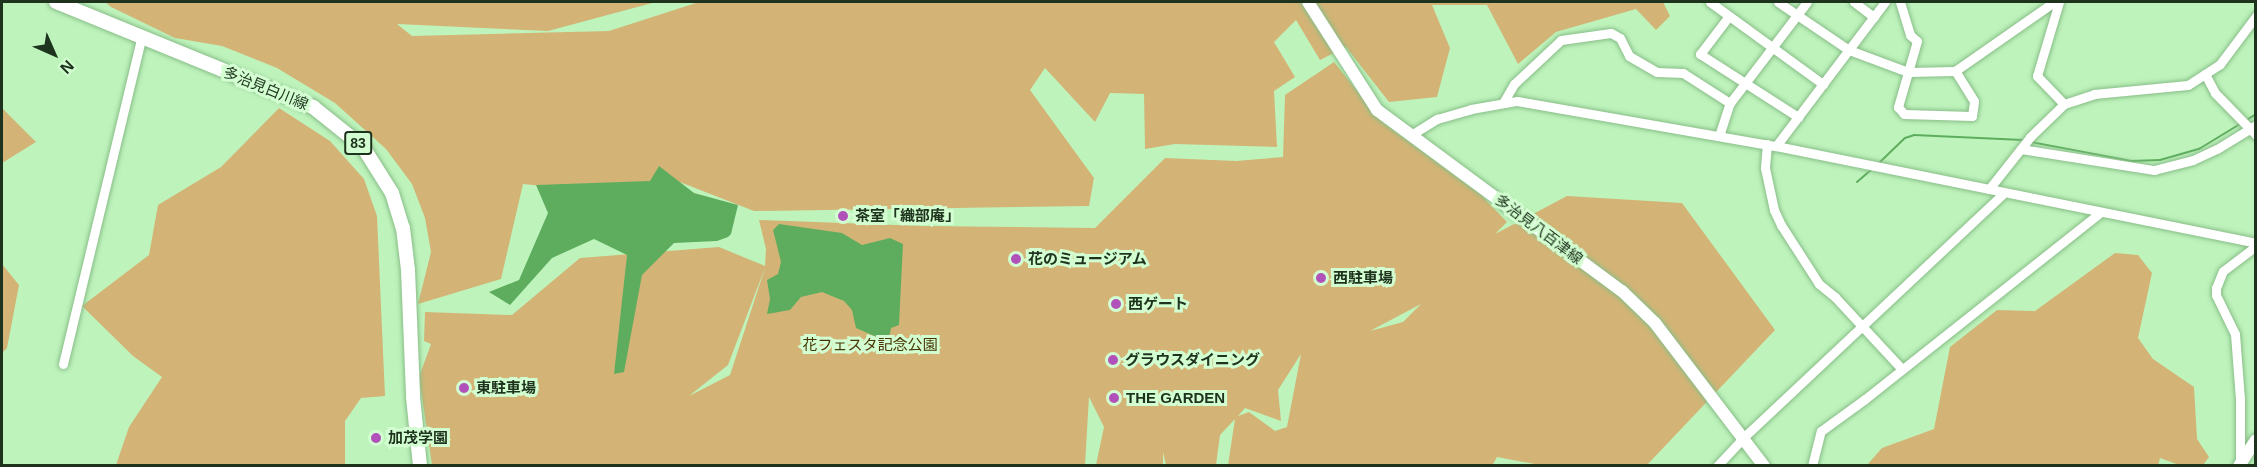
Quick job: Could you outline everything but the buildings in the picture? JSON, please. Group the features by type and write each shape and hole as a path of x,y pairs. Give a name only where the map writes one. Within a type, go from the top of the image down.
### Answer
{"main road":[{"name":"多治見白川線","path":"56,2 141,39 313,107 363,147 392,193 404,228 420,465"},
{"name":"多治見八百津線","path":"1308,2 1377,110 1622,291 1655,323 1764,465"},
{"path":"2239,464 2256,440"}],"street":[{"path":"1710,2 1823,84"},
{"path":"1778,2 1849,50 1908,72 1956,71"},
{"path":"1719,136 1730,103 1808,2"},
{"path":"1854,2 1874,16"},
{"path":"1885,2 1798,117 1772,145 1765,168 1774,210 1781,225 1819,284 1902,369"},
{"path":"1900,2 1910,35 1917,41 1898,107 1904,114 1972,116 1974,101 1956,71"},
{"path":"1956,71 1961,64 2054,2"},
{"path":"2059,2 2037,76 2064,104"},
{"path":"1729,16 1700,54 1798,117"},
{"path":"1989,189 2030,137 2064,104 2094,94 2177,88 2188,85 2220,64 2256,16"},
{"path":"1503,103 1514,84 1561,40 1611,33 1620,38 1629,56 1658,72 1683,73 1730,103"},
{"path":"63,364 141,39"},
{"path":"2022,147 2154,170 2193,160 2254,129 2215,93 2205,74"},
{"path":"1411,135 1437,119 1503,103 1517,102 1772,145 2256,245"},
{"path":"1717,465 2003,194"},
{"path":"1812,465 1821,431 2101,212"},
{"path":"2239,464 2240,399 2235,334 2216,295 2216,288 2223,271 2256,245"}],"green space":[{"path":"105,2 656,2 548,31 397,24 412,36 609,31 699,2 1663,2 1670,16 1656,30 1636,9 1556,32 1518,64 1487,5 1432,5 1450,48 1437,97 1389,102 1346,47 1320,60 1296,20 1274,42 1295,77 1274,91 1277,147 1175,144 1145,149 1144,94 1110,93 1095,122 1045,68 1030,90 1094,178 1089,206 754,211 672,179 582,190 523,184 501,279 418,304 431,252 425,218 412,184 386,149 335,103 277,68 222,46 175,38"},
{"name":"花フェスタ記念公園","path":"1334,62 1382,122 1481,195 1507,222 1495,234 1567,196 1682,203 1775,330 1646,466 1540,465 1497,457 1492,466 1228,465 1235,419 1220,435 1216,465 1166,465 1163,452 1163,465 1096,465 1104,427 1089,397 1085,465 432,465 419,377 431,344 424,341 425,312 512,315 580,258 719,247 765,266 766,249 759,220 923,226 1095,228 1165,158 1236,161 1283,157 1285,95","holes":["765,268 730,375 689,396 728,365","1421,304 1403,322 1370,331","1301,354 1287,427 1275,431 1249,412 1238,416 1245,408 1281,421 1278,390"]},
{"path":"2,108 36,142 2,163"},
{"path":"279,108 330,141 364,179 377,216 385,396 361,398 345,421 345,465 116,465 129,427 162,377 133,356 82,306 149,255 158,205 221,167"},
{"path":"2115,253 2138,255 2152,273 2138,338 2153,359 2194,387 2197,439 2209,457 2203,465 2179,465 2160,458 2158,466 1867,465 1882,448 1934,429 1950,347 1997,310 2035,311"},
{"path":"2,264 19,285 7,348 2,353"}],"shaded area":[{"path":"659,166 694,193 738,205 731,234 728,237 717,241 674,243 642,275 624,372 614,374 627,255 594,239 552,258 510,305 489,292 519,280 548,213 536,185 650,181"},
{"path":"779,224 842,233 862,245 890,238 903,244 899,325 891,328 890,334 881,339 856,328 852,310 844,301 822,292 801,297 790,310 767,314 770,299 767,280 778,274 781,262 773,230"}],"waterway":[{"path":"2245,121 2256,114"},
{"path":"2031,142 2132,161 2160,160 2199,149 2240,124"},
{"path":"1878,164 1905,138 1914,135 2023,140"},
{"path":"1857,182 1873,168"}],"place":[{"name":"茶室「織部庵」","path":"843,216"},
{"name":"花のミュージアム","path":"1016,259"},
{"name":"西駐車場","path":"1321,278"},
{"name":"西ゲート","path":"1116,304"},
{"name":"グラウスダイニング","path":"1113,360"},
{"name":"東駐車場","path":"464,388"},
{"name":"THE GARDEN","path":"1114,398"},
{"name":"加茂学園","path":"376,438"}]}
